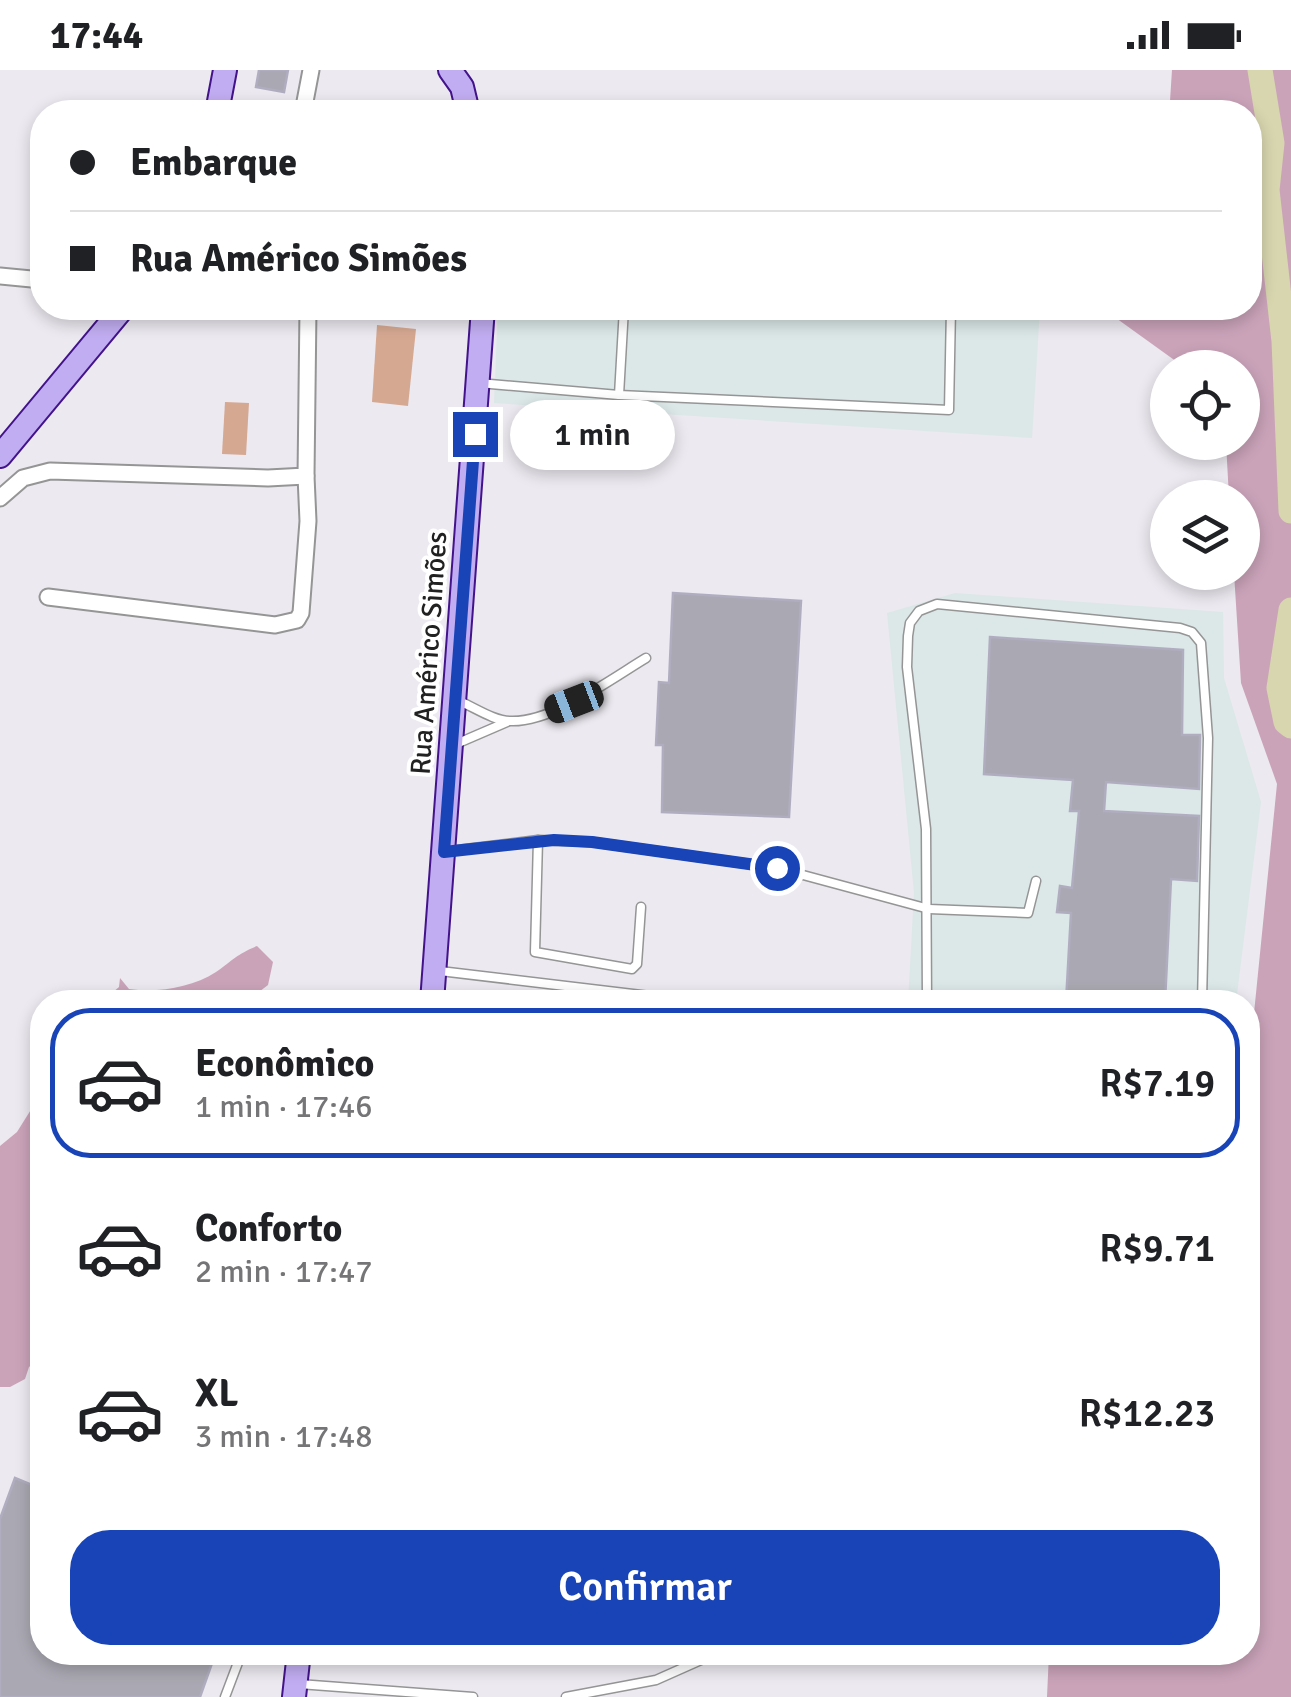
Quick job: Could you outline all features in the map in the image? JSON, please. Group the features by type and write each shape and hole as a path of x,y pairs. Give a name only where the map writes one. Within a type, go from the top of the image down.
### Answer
{"main road":[{"path":"219,100 225,70"},
{"path":"450,70 462,86 465,100"},
{"path":"0,456 113,320"},
{"name":"Rua Américo Simões","path":"433,990 482,320"},
{"path":"294,1690 297,1665"}],"street":[{"path":"306,100 310,70"},
{"path":"0,276 30,279"},
{"path":"48,597 274,625 297,620 301,614 308,521 308,320"},
{"path":"0,498 23,478 50,471 306,476"}],"lane":[{"path":"619,396 623,320"},
{"path":"479,383 619,396 949,410 950,320"},
{"path":"927,990 926,829 907,667 910,622 919,611 937,604 1192,632 1204,650 1208,738 1202,990"},
{"path":"452,746 508,722 574,702 646,658"},
{"path":"455,699 508,722"},
{"path":"444,852 538,840 592,842 777,868 929,909 1028,913 1036,882"},
{"path":"538,840 535,952 636,968 641,907"},
{"path":"435,971 597,990"},
{"path":"224,1697 237,1665"},
{"path":"566,1697 656,1680 690,1665"},
{"path":"294,1690 473,1697"}],"shaded area":[{"path":"1172,70 1291,70 1291,1697 1047,1697 1048,1665 1260,1665 1260,990 1256,990 1277,784 1241,683 1235,590 1260,590 1260,480 1228,480 1227,460 1260,460 1260,350 1160,350 1119,320 1262,320 1262,100 1170,100"},
{"path":"497,320 1039,320 1032,438 494,403"},
{"path":"377,325 416,329 408,406 372,402"},
{"path":"225,402 249,403 246,455 222,454"},
{"path":"955,593 1223,612 1224,678 1261,802 1238,990 909,990 914,893 887,613"},
{"path":"257,946 273,962 268,985 262,990 162,990 196,982"},
{"path":"120,978 129,989 140,990 115,990"},
{"path":"30,1111 30,1366 25,1379 10,1387 0,1387 0,1146 17,1132"}],"building":[{"path":"259,70 288,70 284,92 256,87"},
{"path":"673,593 801,601 789,817 662,812 663,745 656,745 659,682 669,683"},
{"path":"990,637 1183,650 1182,735 1200,735 1199,789 1106,782 1104,811 1199,816 1197,881 1171,879 1166,990 1067,990 1071,913 1057,912 1060,886 1072,888 1079,811 1070,811 1073,780 984,774"},
{"path":"15,1478 30,1484 30,1665 211,1665 200,1697 0,1697 0,1519"}],"waterway":[{"path":"1260,70 1272,143 1267,190 1284,341 1291,511"},
{"path":"1291,610 1279,688 1286,722 1291,726"}],"route":[{"path":"475,434 444,852 554,840 777,868"}]}
